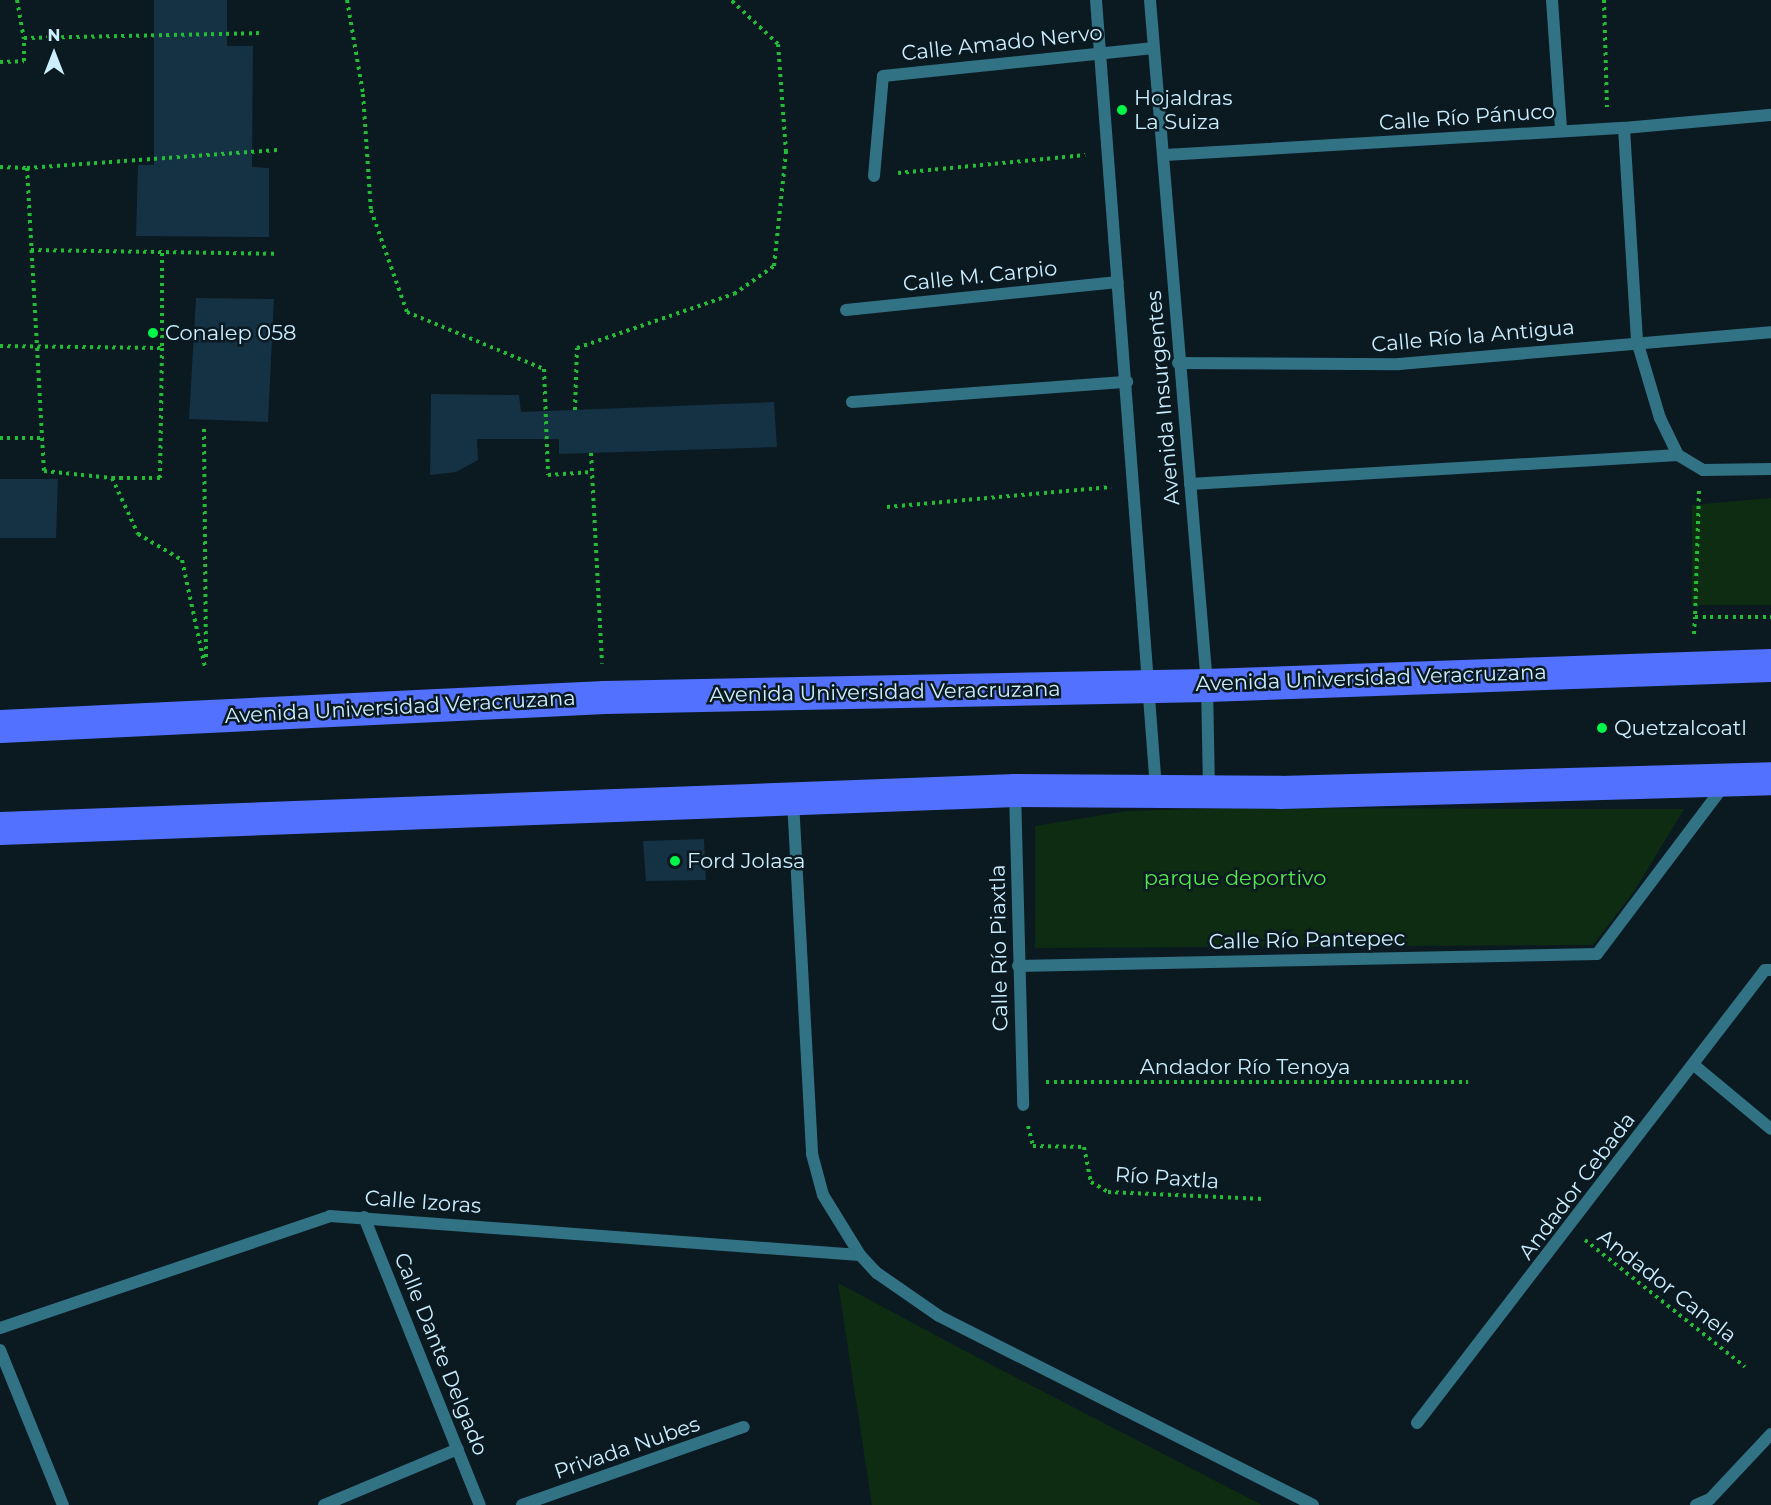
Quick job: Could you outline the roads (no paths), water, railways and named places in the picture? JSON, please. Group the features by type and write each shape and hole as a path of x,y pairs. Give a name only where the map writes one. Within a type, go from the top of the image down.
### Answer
{"main road":[{"name":"Avenida Universidad Veracruzana","path":"0,726 604,697 1151,687 1771,665"},
{"path":"0,828 1015,790 1209,792 1771,778"}],"street":[{"name":"Avenida Insurgentes","path":"1096,0 1136,485 1156,791"},
{"name":"Avenida Insurgentes","path":"1150,0 1165,155 1178,363 1207,685 1209,792"},
{"path":"1552,0 1561,130"},
{"name":"Calle Amado Nervo","path":"874,176 883,76 1155,48"},
{"name":"Calle Río Pánuco","path":"1165,155 1624,128 1771,115"},
{"path":"1624,128 1637,341 1646,379 1678,455"},
{"name":"Calle M. Carpio","path":"846,310 1118,282"},
{"name":"Calle Río la Antigua","path":"1178,363 1399,364 1637,341 1771,332"},
{"path":"852,402 1127,382"},
{"path":"1190,484 1678,455 1703,470 1771,470"},
{"name":"Calle Río Pantepec","path":"1018,966 1597,954 1730,779"},
{"name":"Calle Río Piaxtla","path":"1015,790 1023,1105"},
{"path":"792,798 812,1154 823,1195 860,1255 877,1273 939,1316 1313,1505"},
{"name":"Andador Cebada","path":"1417,1423 1768,970"},
{"path":"1694,1065 1771,1129"},
{"name":"Calle Izoras","path":"0,1328 330,1216 860,1255"},
{"name":"Calle Dante Delgado","path":"364,1217 480,1505"},
{"path":"0,1350 63,1505"},
{"name":"Privada Nubes","path":"522,1505 744,1427"},
{"path":"1696,1505 1718,1491 1771,1434"},
{"path":"324,1505 458,1449"}],"place":[{"name":"Hojaldras La Suiza","path":"1122,110"},
{"name":"Conalep 058","path":"153,333"},
{"name":"Quetzalcoatl","path":"1602,728"},
{"name":"Ford Jolasa","path":"675,861"}],"park label":[{"name":"parque deportivo","path":"1235,878"}]}
